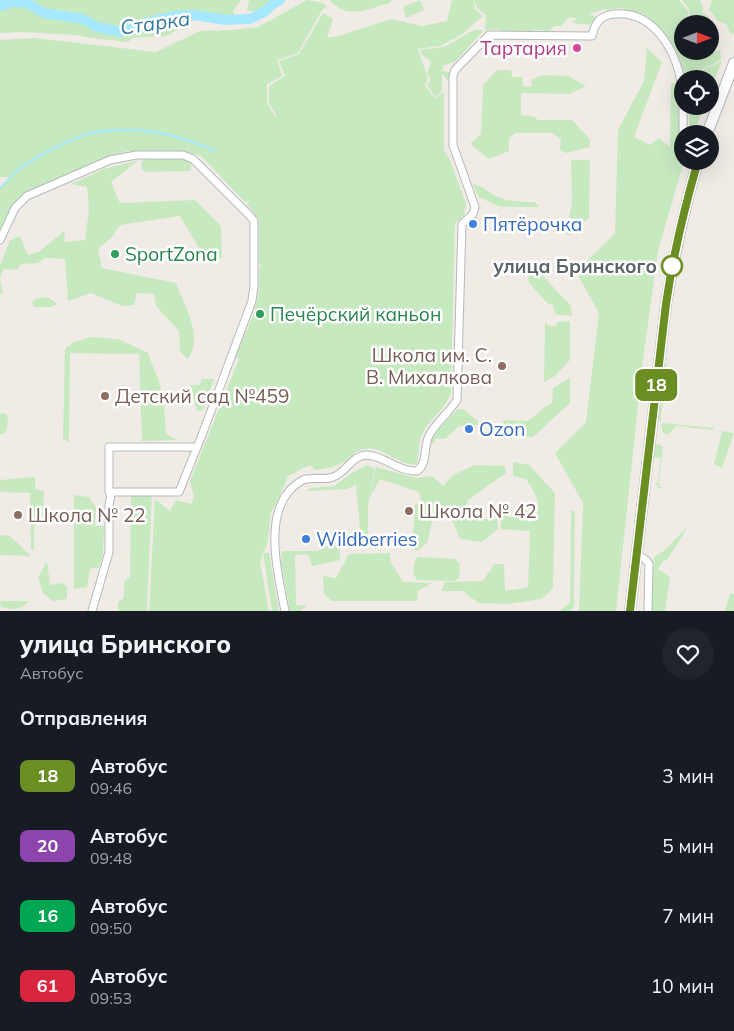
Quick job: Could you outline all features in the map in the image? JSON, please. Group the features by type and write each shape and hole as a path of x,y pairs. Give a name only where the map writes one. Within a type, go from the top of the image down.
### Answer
{"main road":[{"path":"711,125 734,63"},
{"path":"630,611 669,286 684,209 695,170"}],"street":[{"path":"285,611 276,556 275,524 280,506 288,493 306,479 327,479 338,475 353,461 364,455 376,457 406,470 417,472 423,466 428,436 457,400 461,226 473,214 475,207 453,145 453,73 489,35 592,36 595,23 600,18 612,14 636,16 655,30 674,58 678,70"},
{"path":"0,240 15,208 32,193 117,158 136,155 188,156 199,162 250,216 254,228 254,285 252,301 179,492 109,492"},
{"path":"92,611 109,552 109,505 111,495 109,492 109,447 197,447"},
{"path":"636,556 643,557 649,564 648,611"}],"green space":[{"path":"31,0 241,0 233,11 236,18 212,16 195,19 167,36 133,38 128,42 77,35 20,32 0,33 0,8 22,4 42,14 83,21 96,29 120,33 129,31 126,28 116,29 66,11 46,9"},
{"path":"249,0 284,0 262,11 247,11"},
{"path":"307,0 320,2 327,6 322,10 298,53 277,60 282,76 267,84 267,102 275,117 276,115 269,103 269,86 285,76 279,61 299,54 323,13 333,19 327,38 391,19 422,26 447,21 452,0 474,0 475,9 483,16 461,35 440,46 418,49 428,79 425,86 435,98 444,92 444,150 450,160 466,204 464,215 455,223 451,392 449,398 424,431 420,440 417,464 405,463 384,452 367,449 357,451 343,463 335,466 315,470 310,465 288,476 271,513 267,546 260,562 269,611 149,611 155,499 170,511 176,500 191,504 194,497 190,481 238,361 239,357 235,358 252,319 259,291 261,263 259,264 259,220 247,204 250,201 245,202 201,156 188,152 127,151 26,193 12,206 0,235 0,188 11,177 0,177 0,40 34,38 156,52 200,31 258,27"},
{"path":"330,0 392,0 390,3 374,8 351,11 344,10"},
{"path":"420,0 424,10 406,18 403,7"},
{"path":"474,0 679,0 688,11 688,15 674,15 674,47 665,34 642,13 637,15 624,13 623,8 602,10 589,14 596,17 598,22 593,25 572,23 577,18 568,18 562,26 554,26 550,31 533,30 534,27 529,34 495,36 501,29 485,30 486,15 478,9"},
{"path":"682,0 700,0 703,6 702,12 706,15 689,15 689,9"},
{"path":"712,0 734,0 734,33 731,35 726,24 719,21 719,15 714,15 709,9"},
{"path":"474,30 484,30 456,61 443,66 443,71 449,72 449,82 442,74 442,91 435,97 427,85 431,79 427,74 431,62 421,54 420,50 444,47"},
{"path":"647,48 662,62 634,137 650,145 659,138 670,147 671,83 674,83 674,115 678,115 679,125 674,125 674,170 681,170 658,251 643,360 616,611 579,611 583,503 555,453 586,422 599,313 576,272 615,233 618,130 644,81"},
{"path":"720,50 721,60 703,69 684,70 680,60 719,60"},
{"path":"722,61 718,70 703,70"},
{"path":"497,70 511,70 512,77 522,77 523,86 531,87 532,79 544,75 568,76 586,86 569,94 521,93 521,115 535,117 538,120 572,120 590,139 590,147 566,153 560,150 561,139 552,133 516,133 509,138 509,151 489,159 470,144 481,134 483,85"},
{"path":"689,115 701,115 697,125 689,125"},
{"path":"182,158 191,164 189,171 146,172 141,168 142,161 147,159"},
{"path":"139,160 111,182 120,203 195,200 221,226 222,258 206,260 180,216 120,225 112,237 98,249 102,268 176,283 188,311 193,331 194,341 188,359 180,352 179,331 156,306 154,294 137,293 134,305 122,306 91,293 68,301 65,259 45,258 38,263 21,264 17,270 4,269 0,277 0,265 10,240 20,236 28,255 39,252 64,231 65,242 85,240 89,210 87,187 71,184 104,169"},
{"path":"571,160 590,160 589,218 568,236 562,228 569,218 572,203"},
{"path":"472,184 482,187 504,199 535,202 539,207 500,207 479,197"},
{"path":"521,218 533,222 533,227 527,229 521,223"},
{"path":"528,273 540,273 571,306 572,316 555,314 553,305 548,304 529,283"},
{"path":"0,277 3,295 0,294"},
{"path":"47,297 58,304 50,307 35,307 32,303 34,299"},
{"path":"570,321 570,360 555,376 544,382 545,322 549,326 556,326 557,322"},
{"path":"91,337 118,339 148,353 164,401 166,434 177,440 142,441 139,354 70,353 69,442 63,438 65,349 74,342"},
{"path":"666,363 667,365 660,425 659,416"},
{"path":"570,378 570,403 533,437 506,436 503,420 528,421 552,403 553,388"},
{"path":"202,379 214,379 203,410 197,411 190,385 200,385"},
{"path":"458,409 463,409 478,421 478,425 459,426 445,439 435,439 435,444 431,442 438,429"},
{"path":"0,413 6,414 8,418 7,430 3,434 0,434"},
{"path":"662,423 714,428 713,430 677,426 667,435 663,431"},
{"path":"722,431 734,433 722,468 714,464"},
{"path":"658,444 663,447 659,485 661,488 657,488 658,485 656,483 658,483 661,458 653,457 655,446"},
{"path":"513,462 529,465 555,493 553,589 541,599 508,604 479,603 467,595 465,591 441,591 445,582 483,581 494,564 504,564 505,591 528,587 530,531 501,529 500,507 509,517 519,517 519,509 526,508 528,522 536,520 538,503 526,479 513,476"},
{"path":"367,465 375,469 368,505 368,539 376,541 382,546 369,546 361,540 356,485 347,489 306,491 311,488 334,486"},
{"path":"475,465 505,466 506,473 468,500 465,518 497,519 498,529 482,542 460,539 447,507 434,510 428,541 418,551 402,544 413,539 415,505 421,501 419,492 380,479 370,497 376,467 416,478 432,476 443,486 453,475"},
{"path":"35,477 35,489 44,491 43,522 34,526 34,550 31,549 30,493 2,492 0,491 0,480"},
{"path":"131,493 152,493 147,611 118,611 118,602 124,598 124,581 130,577"},
{"path":"74,495 89,497 96,508 95,526 104,526 103,554 99,568 90,568 87,587 74,589"},
{"path":"571,511 575,511 574,607 570,611 560,611 570,602"},
{"path":"686,528 667,560 663,561 658,569 670,577 665,611 651,611 654,557 664,551"},
{"path":"0,535 10,536 31,556 0,555"},
{"path":"340,545 340,560 312,566 308,554 295,555 296,605 307,606 300,611 290,611 281,563 282,551 318,551 326,546"},
{"path":"263,553 269,553 279,611 272,611"},
{"path":"390,553 390,561 403,582 432,583 418,591 417,601 331,601 324,593 323,576 336,578 349,554"},
{"path":"418,557 455,559 460,564 459,578 454,581 417,580 413,568"},
{"path":"47,561 50,585 61,583 67,587 67,599 53,601 43,593 38,578"},
{"path":"730,594 734,594 734,611 725,611"},
{"path":"0,601 29,601 22,607 13,609 1,607"}],"waterway":[{"name":"Старка","path":"0,6 13,2 27,3 44,13 83,19 97,27 121,32 152,21 176,16 194,15 226,20 250,19 264,12 280,0"},
{"path":"0,188 19,169 42,155 81,136 103,131 136,130 169,135 215,151"}],"bus line":[{"name":"18","path":"630,611 666,304 684,209 695,170"}],"place":[{"name":"Тартария","path":"577,48"},
{"name":"Пятёрочка","path":"473,224"},
{"name":"SportZona","path":"115,254"},
{"name":"улица Бринского","path":"672,266"},
{"name":"Печёрский каньон","path":"260,314"},
{"name":"Школа им. С. В. Михалкова","path":"502,366"},
{"name":"Детский сад №459","path":"105,396"},
{"name":"Ozon","path":"469,429"},
{"name":"Школа № 42","path":"409,511"},
{"name":"Школа № 22","path":"18,515"},
{"name":"Wildberries","path":"306,539"}]}
